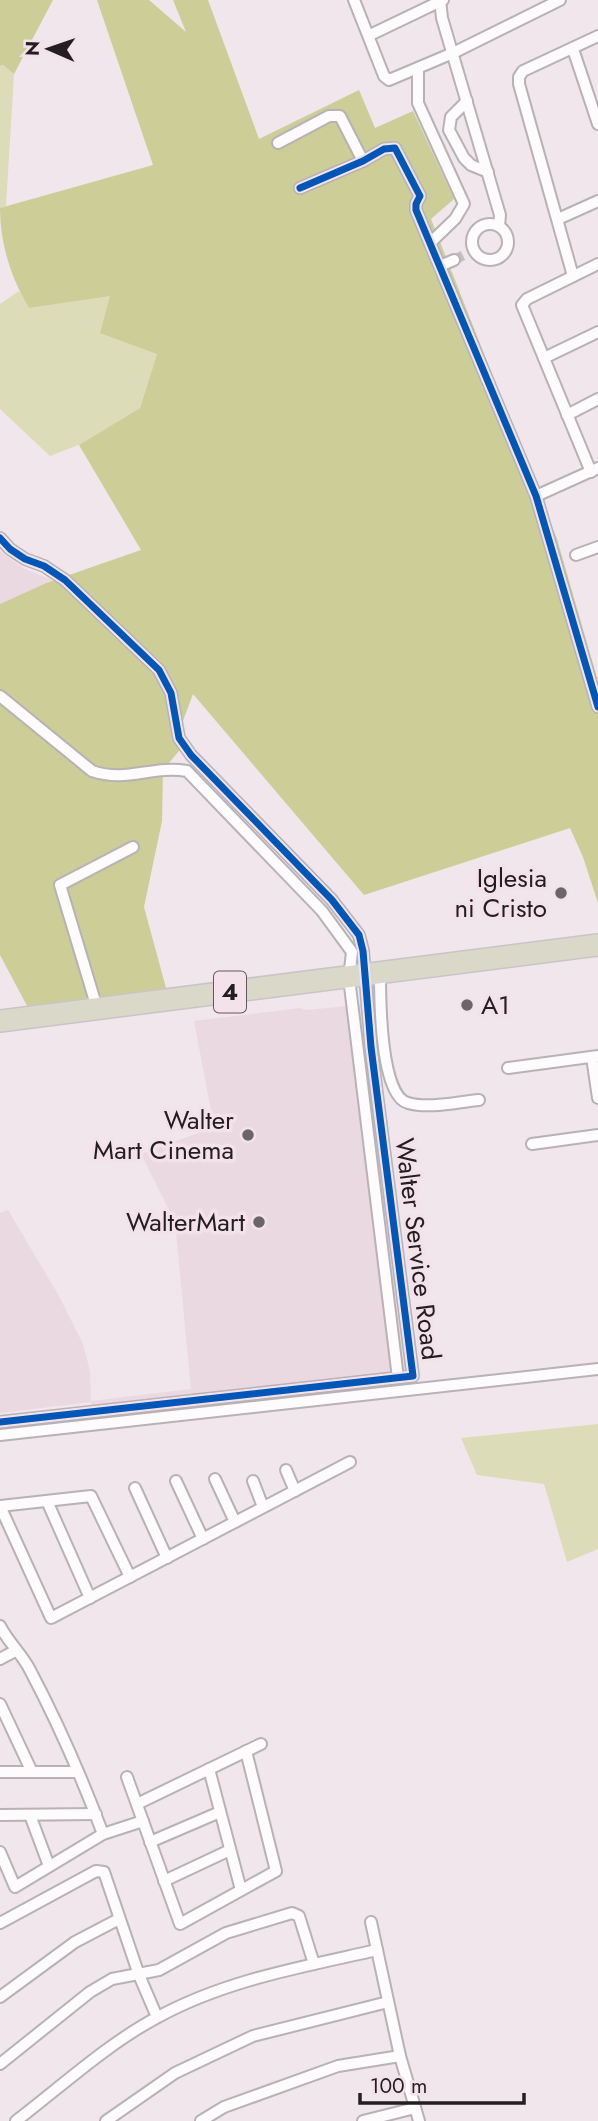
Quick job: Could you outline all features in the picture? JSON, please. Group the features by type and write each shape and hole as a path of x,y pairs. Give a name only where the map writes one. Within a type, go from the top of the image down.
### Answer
{"highway":[{"name":"4","path":"0,1021 598,945"}],"street":[{"path":"355,0 384,76 389,80 453,53 560,0"},
{"path":"370,36 441,0 442,18 500,215 499,226 508,242 499,258 490,260 470,253 474,233 481,226 499,226"},
{"path":"573,276 519,85 519,76 523,71 598,36"},
{"path":"573,49 598,124"},
{"path":"418,69 418,103 464,205 456,219 430,243"},
{"path":"467,102 451,117 450,130 464,158 471,165 488,172"},
{"path":"278,143 328,116 340,116 363,160"},
{"path":"300,188 384,149 394,148 417,188 420,196 416,210 536,496 597,703"},
{"path":"558,219 598,201"},
{"path":"440,267 454,260"},
{"path":"536,496 594,470 567,415 522,304 598,264"},
{"path":"544,358 598,332"},
{"path":"567,415 598,399"},
{"path":"0,538 10,550 24,559 44,566 65,580 159,670 171,693 179,738 351,923 359,935 364,976 384,1057 397,1096 406,1103 433,1104 479,1100"},
{"path":"576,555 598,547"},
{"path":"0,696 92,771 108,776 163,770 187,771 328,919 352,952 364,976"},
{"path":"187,771 197,760"},
{"path":"97,1008 60,885 133,847"},
{"name":"Walter Service Road","path":"364,976 353,1000 398,1378"},
{"name":"Walter Service Road","path":"0,1422 413,1376 364,976"},
{"path":"508,1068 595,1056 598,1098"},
{"path":"531,1144 598,1135"},
{"path":"0,1435 598,1369"},
{"path":"130,1577 91,1496 0,1506 51,1618 167,1558 350,1462"},
{"path":"286,1470 295,1491"},
{"path":"215,1479 235,1522"},
{"path":"176,1481 203,1539"},
{"path":"253,1481 263,1507"},
{"path":"135,1488 167,1558"},
{"path":"47,1501 90,1598"},
{"path":"0,1626 15,1651 29,1667 78,1772 103,1834"},
{"path":"0,1659 15,1651"},
{"path":"0,1704 32,1772"},
{"path":"137,1804 261,1744"},
{"path":"127,1777 180,1924 276,1871 246,1751"},
{"path":"209,1769 242,1890"},
{"path":"0,1772 78,1772"},
{"path":"150,1842 220,1812"},
{"path":"0,1815 96,1814"},
{"path":"30,1815 49,1866"},
{"path":"0,1852 15,1887 103,1834 143,1821"},
{"path":"164,1881 230,1850"},
{"path":"0,1923 96,1871 104,1872 139,1975 157,2017"},
{"path":"0,2064 90,1993 112,1979 159,1970 226,1933 292,1913 299,1916 314,1964"},
{"path":"0,1997 75,1942 119,1920"},
{"path":"371,1922 400,2056 419,2121"},
{"path":"16,2121 110,2048 157,2017 212,1992 257,1977 377,1950"},
{"path":"106,2121 175,2073 253,2036 388,2002"},
{"path":"201,2121 224,2107 338,2066 400,2056"},
{"path":"363,2121 415,2108"}],"shaded area":[{"path":"0,551 23,568 52,580 0,604"},
{"name":"WalterMart","path":"370,1004 419,1392 94,1421 91,1402 0,1413 0,1213 8,1210 59,1296 83,1344 90,1371 91,1401 191,1389 175,1222 141,1154 198,1133 213,1121 194,1021 300,1008 306,1010"}],"green space":[{"path":"0,0 53,0 14,74 3,65 0,66"},
{"path":"97,0 149,0 186,32 173,0 208,0 259,139 359,90 375,128 413,111 454,199 431,219 557,539 598,681 598,903 570,828 364,895 193,694 178,734 184,745 163,770 162,821 144,907 169,999 33,1017 0,955 0,604 46,583 141,550 79,445 140,408 157,354 100,333 110,296 29,308 8,260 2,235 0,208 153,165"},
{"path":"3,65 14,74 6,206 0,208 0,66"},
{"path":"19,291 29,308 111,295 157,354 140,408 81,444 50,456 0,409 0,304"},
{"path":"598,1424 598,1549 567,1562 544,1484 477,1475 461,1438"}],"tunnel":[{"path":"454,260 466,254"}],"cycle path":[{"path":"300,188 384,149 395,148 420,196 416,210 536,496 598,707"},
{"path":"0,538 25,559 44,566 65,580 159,670 171,693 179,738 191,755 332,900 359,935 413,1376 0,1422"}],"place":[{"name":"Iglesia ni Cristo","path":"561,893"},
{"name":"A1","path":"467,1005"},
{"name":"Walter Mart Cinema","path":"248,1135"},
{"name":"WalterMart","path":"259,1222"}]}
